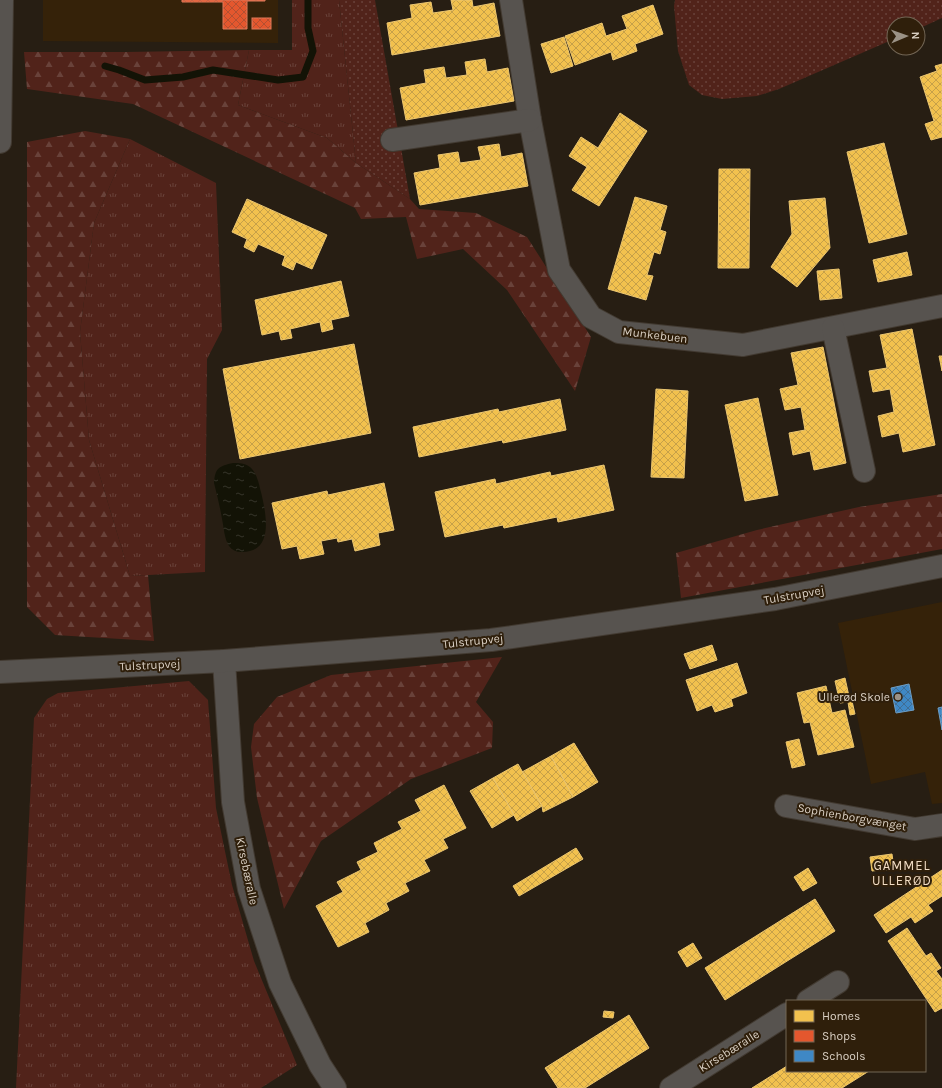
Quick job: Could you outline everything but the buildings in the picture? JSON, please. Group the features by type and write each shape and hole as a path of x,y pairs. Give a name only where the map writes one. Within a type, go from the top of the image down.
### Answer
{"street":[{"name":"Munkebuen","path":"510,0 530,120 559,270 591,317 619,332 743,345 942,306"},
{"path":"0,142 1,12"},
{"path":"392,140 530,120"},
{"path":"833,328 864,471"},
{"name":"Tulstrupvej","path":"0,672 224,661 491,640 775,599 942,566"},
{"name":"Kirsebæralle","path":"224,661 233,802 249,889 280,983 320,1065 335,1088"},
{"name":"Sophienborgvænget","path":"786,806 915,829 942,825"},
{"path":"810,1000 838,982"},
{"name":"Kirsebæralle","path":"671,1088 786,1015"}],"shaded area":[{"path":"43,0 278,0 278,43 43,41"},
{"name":"Ullerød Skole","path":"942,602 942,803 932,804 925,772 871,784 838,623"}],"green space":[{"path":"292,0 339,0 356,163 327,138 238,105 249,50 292,50"},
{"path":"339,0 375,0 410,199 356,163"},
{"path":"675,0 942,0 942,18 926,25 926,16 886,16 886,42 779,89 757,96 722,99 702,95 689,85 678,51 674,6"},
{"path":"249,50 238,105 327,138 356,163 410,199 419,209 476,213 527,237 591,337 575,391 507,290 463,249 417,259 406,217 361,219 355,208 133,104 27,89 24,52"},
{"path":"85,131 130,139 94,223 80,332 89,440 130,576 148,575 154,641 55,635 27,607 27,142"},
{"path":"130,139 216,183 222,330 207,359 205,572 130,576 89,440 80,332 94,223"},
{"path":"942,494 942,549 681,598 676,553 757,530 859,507"},
{"path":"502,657 476,702 493,722 492,748 411,779 321,841 284,909 257,798 251,747 254,724 277,697 331,675"},
{"path":"189,681 208,700 216,808 232,885 254,961 297,1065 261,1088 16,1088 34,718 47,699 58,693"}],"water":[{"path":"233,463 244,464 252,469 257,479 265,510 266,530 264,539 259,546 252,551 241,552 233,550 227,543 224,533 214,483 215,474 219,468"}],"waterway":[{"path":"105,66 145,80 183,77 213,70 278,80 303,77 313,51 308,28 308,0"}],"place":[{"name":"Ullerød Skole","path":"898,697"}],"district":[{"name":"GAMMEL ULLERØD","path":"902,872"}]}
